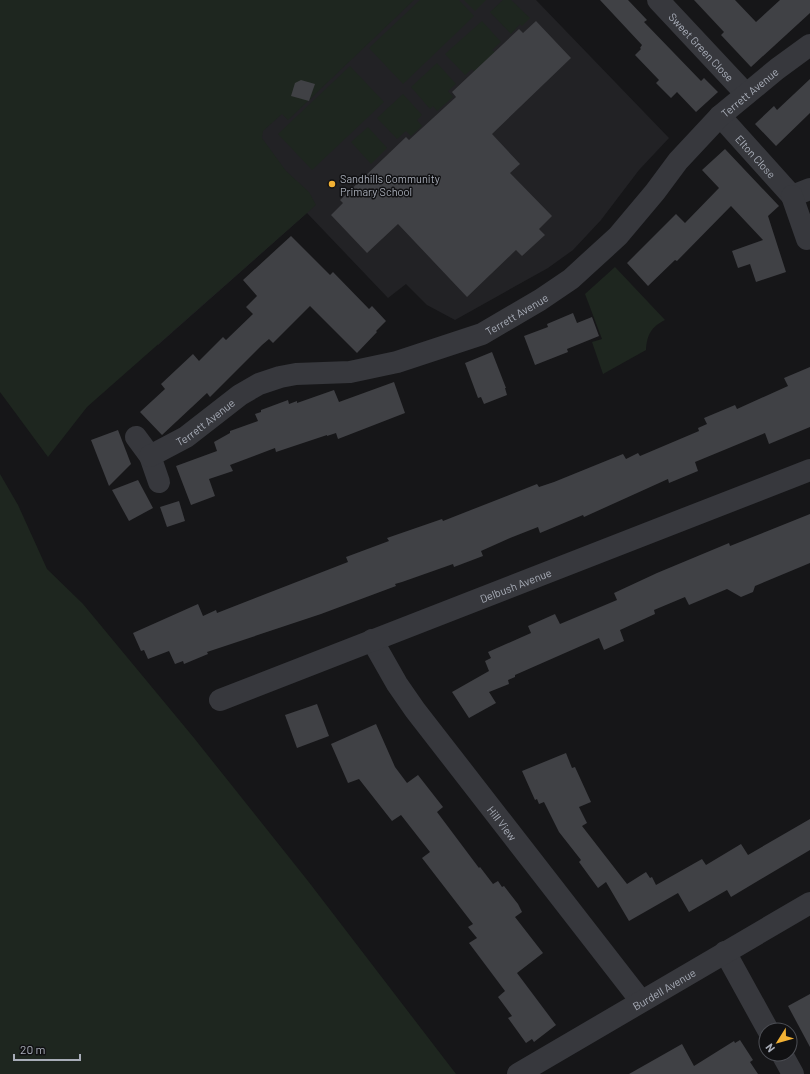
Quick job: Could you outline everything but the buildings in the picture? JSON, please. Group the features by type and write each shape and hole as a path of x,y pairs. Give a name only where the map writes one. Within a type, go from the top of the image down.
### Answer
{"street":[{"name":"Sweet Green Close","path":"658,0 746,94"},
{"name":"Terrett Avenue","path":"150,456 186,437 240,395 258,384 296,374 350,372 397,362 482,334 540,300 571,279 618,236 683,156 720,116 810,45"},
{"name":"Elton Close","path":"720,116 801,193 807,239"},
{"path":"136,437 150,456 159,482"},
{"name":"Delbush Avenue","path":"220,700 810,470"},
{"name":"Hill View","path":"372,640 397,684 415,710 641,1001"},
{"name":"Burdell Avenue","path":"518,1074 810,903"},
{"path":"725,952 764,1022"},
{"path":"786,1062 793,1074"}],"shaded area":[{"name":"Sandhills Community Primary School","path":"0,0 536,0 669,138 639,170 601,220 573,250 548,268 455,320 427,305 406,284 388,298 307,213 158,345"},
{"path":"0,0 414,0 288,120 282,114 263,131 262,138 286,171 309,192 316,205 87,407 48,457 0,392"},
{"path":"420,0 459,0 474,16 403,84 369,48"},
{"path":"464,0 486,0 475,11"},
{"path":"503,0 511,0 530,18 522,26 520,24 511,34 490,12"},
{"path":"482,21 501,42 492,50 498,55 477,74 472,69 465,75 445,54"},
{"path":"437,63 456,84 448,91 453,97 437,111 433,106 430,109 411,87"},
{"path":"350,66 384,102 312,170 278,134"},
{"path":"403,94 422,115 417,120 422,126 411,136 406,131 397,139 377,118"},
{"path":"368,127 387,148 371,164 351,142"},
{"path":"615,267 665,320 656,326 651,332 647,340 646,350 603,374 592,342 602,339 585,294"},
{"path":"0,474 18,505 47,569 83,604 194,738 308,881 456,1074 0,1074"}],"place":[{"name":"Sandhills Community Primary School","path":"332,184"}]}
